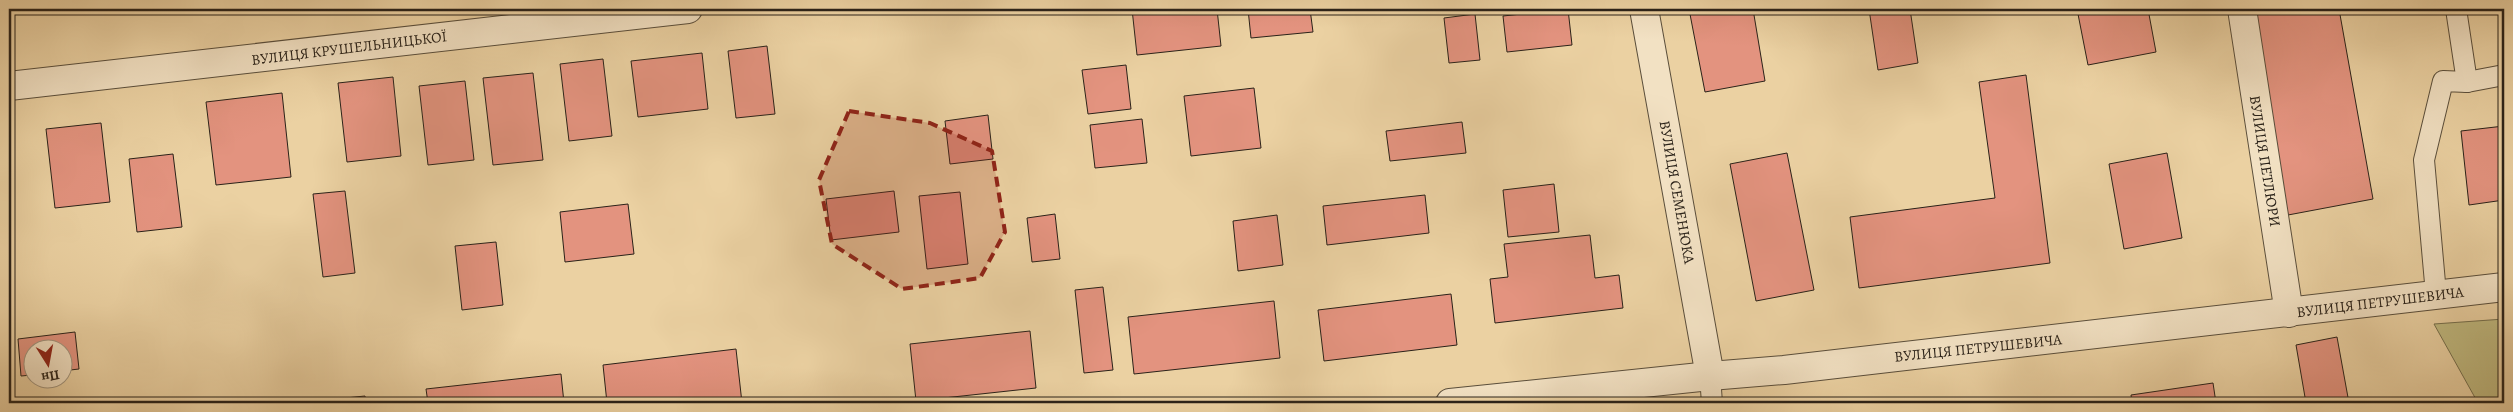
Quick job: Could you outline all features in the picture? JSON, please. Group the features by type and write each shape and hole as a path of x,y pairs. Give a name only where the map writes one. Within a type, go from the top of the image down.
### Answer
{"street":[{"name":"ВУЛИЦЯ КРУШЕЛЬНИЦЬКОЇ","path":"9,86 688,9"},
{"name":"ВУЛИЦЯ СЕМЕНЮКА","path":"1644,9 1710,376"},
{"name":"ВУЛИЦЯ ПЕТЛЮРИ","path":"2242,9 2290,313"},
{"name":"ВУЛИЦЯ ПЕТРУШЕВИЧА","path":"1450,403 1784,370 2504,287"}],"lane":[{"path":"2456,9 2468,82"},
{"path":"2436,294 2424,160 2442,81 2468,82 2504,75"},
{"path":"1710,376 1712,403"}],"highlighted area":[{"path":"849,111 930,123 992,151 1005,232 980,278 902,289 832,244 819,180"}],"shaded area":[{"path":"2504,319 2504,403 2478,403 2434,324"}],"building":[{"path":"110,9 143,9 111,12"},
{"path":"1132,9 1217,9 1221,46 1137,55"},
{"path":"1248,9 1310,9 1313,32 1251,38"},
{"path":"1568,9 1572,45 1507,52 1503,16"},
{"path":"1689,9 1753,9 1765,81 1705,92"},
{"path":"1869,9 1910,9 1918,63 1878,70"},
{"path":"2077,9 2148,9 2156,52 2088,65"},
{"path":"2251,9 2339,9 2373,199 2288,215"},
{"path":"1475,14 1480,60 1449,63 1444,18"},
{"path":"767,46 775,114 736,118 728,51"},
{"path":"702,53 708,109 638,117 631,61"},
{"path":"603,59 612,136 569,141 560,64"},
{"path":"1126,65 1131,109 1088,114 1082,70"},
{"path":"533,73 543,160 493,165 483,78"},
{"path":"2026,75 2050,263 1859,288 1850,217 1995,198 1979,82"},
{"path":"393,77 401,156 347,162 338,83"},
{"path":"465,81 474,160 428,165 419,86"},
{"path":"1254,88 1261,148 1191,156 1184,96"},
{"path":"282,93 291,177 216,185 206,102"},
{"path":"988,115 993,159 950,164 945,121"},
{"path":"1142,119 1147,163 1095,168 1090,125"},
{"path":"1462,122 1466,153 1390,161 1386,131"},
{"path":"101,123 110,202 55,208 46,129"},
{"path":"2504,126 2504,200 2469,205 2461,131"},
{"path":"1787,153 1814,290 1756,301 1730,164"},
{"path":"2167,153 2182,238 2124,249 2109,164"},
{"path":"173,154 182,227 137,232 129,159"},
{"path":"1554,184 1559,232 1508,237 1503,190"},
{"path":"345,191 355,273 323,277 313,194"},
{"path":"894,191 899,232 831,240 826,199"},
{"path":"960,192 968,264 927,269 919,196"},
{"path":"1425,195 1429,233 1327,245 1323,206"},
{"path":"628,204 634,254 565,262 560,212"},
{"path":"1055,214 1060,259 1032,262 1027,218"},
{"path":"1277,215 1283,265 1238,271 1233,221"},
{"path":"1590,235 1595,278 1619,275 1623,308 1495,323 1490,279 1508,277 1504,244"},
{"path":"496,242 503,305 462,310 455,246"},
{"path":"1103,287 1113,370 1084,373 1075,290"},
{"path":"1451,294 1457,345 1324,361 1318,310"},
{"path":"1274,301 1280,358 1134,374 1128,317"},
{"path":"1030,331 1036,388 916,401 910,344"},
{"path":"75,332 79,369 72,370 72,340 22,340 21,376 18,339"},
{"path":"2337,337 2349,403 2306,403 2296,345"},
{"path":"736,349 742,403 607,403 603,365"},
{"path":"561,374 564,403 428,403 426,389"},
{"path":"2213,383 2216,403 2132,403 2131,395"},
{"path":"365,396 366,403 296,403"}]}
